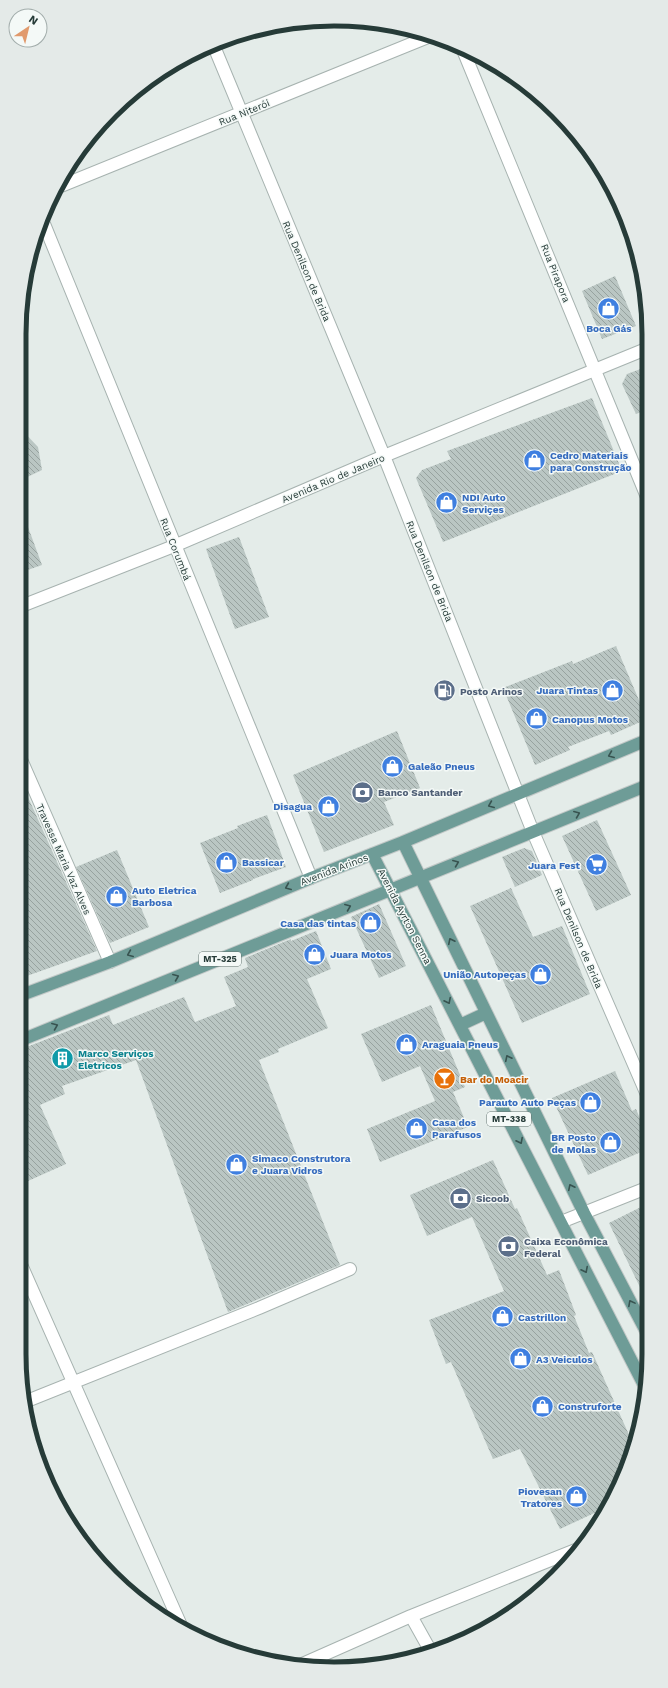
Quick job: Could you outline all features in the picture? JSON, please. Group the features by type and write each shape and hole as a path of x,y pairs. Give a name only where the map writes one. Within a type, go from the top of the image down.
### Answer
{"main road":[{"name":"Avenida Arinos","path":"26,993 110,962 642,742"},
{"name":"MT-325","path":"26,1038 642,787"},
{"name":"MT-338","path":"403,842 584,1213 642,1324"},
{"name":"Avenida Ayrton Senna","path":"372,854 641,1378"},
{"path":"460,1025 486,1013"}],"street":[{"name":"Rua Niterói","path":"65,184 423,39"},
{"name":"Rua Denilson de Brida","path":"215,49 384,456 533,832 642,1083"},
{"name":"Rua Pirapora","path":"465,56 596,369 642,484"},
{"name":"Rua Corumbá","path":"45,227 174,546 311,878"},
{"name":"Avenida Rio de Janeiro","path":"26,604 174,546 384,456 642,350"},
{"name":"Travessa Maria Vaz Alves","path":"26,771 110,962"},
{"path":"561,1222 642,1190"},
{"path":"30,1400 259,1308 350,1269"},
{"path":"26,1276 72,1383 179,1620"},
{"path":"310,1661 411,1616 569,1552"},
{"path":"411,1616 429,1647"}],"building":[{"name":"Boca Gás","path":"615,276 636,326 602,339 582,291"},
{"path":"642,368 642,412 636,414 622,384 627,374"},
{"name":"Cedro Materiais para Construção","path":"592,398 622,471 443,542 416,478 422,470 451,459 447,451"},
{"path":"26,434 38,447 42,470 26,478"},
{"path":"26,522 42,565 26,571"},
{"path":"239,537 269,617 235,629 206,549"},
{"path":"616,646 642,707 642,721 611,735 609,731 568,747 570,750 535,765 503,688 572,661 573,664"},
{"path":"397,731 420,788 384,802 394,825 324,852 293,775"},
{"path":"26,793 97,951 26,976"},
{"path":"267,815 286,867 220,893 200,843 238,828 237,826"},
{"name":"Juara Fest","path":"597,820 631,895 596,911 562,836"},
{"path":"524,848 532,851 542,875 515,887 502,857"},
{"name":"Auto Eletrica Barbosa","path":"117,850 149,927 110,943 76,867"},
{"name":"União Autopeças","path":"511,888 533,937 562,926 590,994 522,1023 470,906"},
{"path":"379,904 406,966 379,978 351,917"},
{"name":"Simaco Construtora e Juara Vidros","path":"316,931 331,969 307,979 328,1028 278,1049 279,1052 259,1060 340,1265 228,1312 136,1060 62,1086 65,1094 40,1105 66,1164 26,1182 26,1047 109,1015 113,1025 184,997 195,1022 236,1006 224,977 248,967 245,958 291,939 291,941"},
{"path":"431,1005 465,1087 453,1092 468,1127 380,1162 367,1129 435,1101 420,1066 382,1082 361,1034"},
{"path":"615,1071 632,1111 636,1109 642,1124 642,1152 588,1175 552,1098"},
{"path":"493,1160 515,1209 517,1208 547,1275 559,1270 576,1315 574,1316 589,1353 592,1352 631,1438 619,1472 599,1511 560,1529 520,1449 493,1459 451,1362 446,1364 429,1320 504,1291 472,1217 427,1236 410,1195"},
{"path":"642,1206 642,1291 609,1223"}],"place":[{"name":"Boca Gás","path":"609,308"},
{"name":"Cedro Materiais para Construção","path":"534,461"},
{"name":"NDI Auto Serviçes","path":"447,503"},
{"name":"Juara Tintas","path":"613,690"},
{"name":"Posto Arinos","path":"444,691"},
{"name":"Canopus Motos","path":"536,719"},
{"name":"Galeão Pneus","path":"392,766"},
{"name":"Banco Santander","path":"362,792"},
{"name":"Disagua","path":"328,806"},
{"name":"Bassicar","path":"227,862"},
{"name":"Juara Fest","path":"596,865"},
{"name":"Auto Eletrica Barbosa","path":"116,896"},
{"name":"Casa das tintas","path":"371,923"},
{"name":"Juara Motos","path":"314,954"},
{"name":"União Autopeças","path":"541,974"},
{"name":"Araguaia Pneus","path":"406,1044"},
{"name":"Marco Serviços Eletricos","path":"62,1059"},
{"name":"Bar do Moacir","path":"444,1079"},
{"name":"Parauto Auto Peças","path":"591,1102"},
{"name":"Casa dos Parafusos","path":"417,1128"},
{"name":"BR Posto de Molas","path":"611,1143"},
{"name":"Simaco Construtora e Juara Vidros","path":"236,1164"},
{"name":"Sicoob","path":"460,1198"},
{"name":"Caixa Econômica Federal","path":"509,1247"},
{"name":"Castrillon","path":"502,1317"},
{"name":"A3 Veiculos","path":"521,1359"},
{"name":"Construforte","path":"542,1406"},
{"name":"Piovesan Tratores","path":"577,1497"}]}
